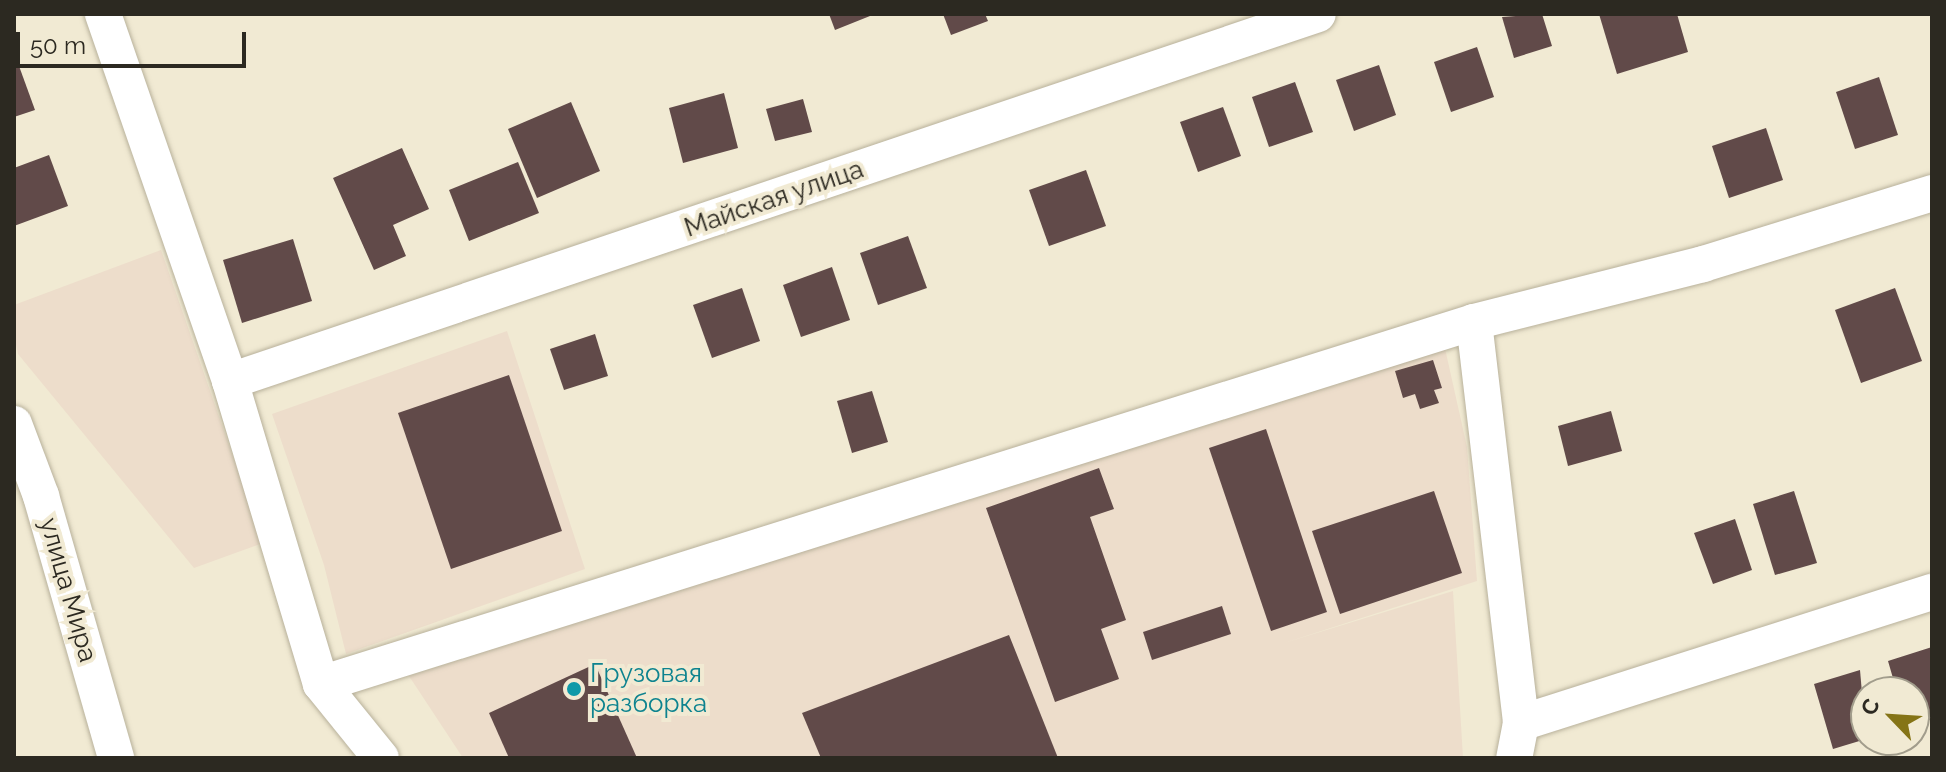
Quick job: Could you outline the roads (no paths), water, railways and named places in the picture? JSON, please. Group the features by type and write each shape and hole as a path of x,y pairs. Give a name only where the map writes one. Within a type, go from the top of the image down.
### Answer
{"street":[{"path":"103,14 230,381 321,684 381,758"},
{"name":"Майская улица","path":"230,381 1318,14"},
{"path":"321,684 1474,322 1703,264 1932,193"},
{"path":"1474,322 1521,723 1514,758"},
{"name":"улица Мира","path":"14,424 41,496 116,758"},
{"path":"1521,723 1932,592"}],"place":[{"name":"Грузовая разборка","path":"574,689"}]}
